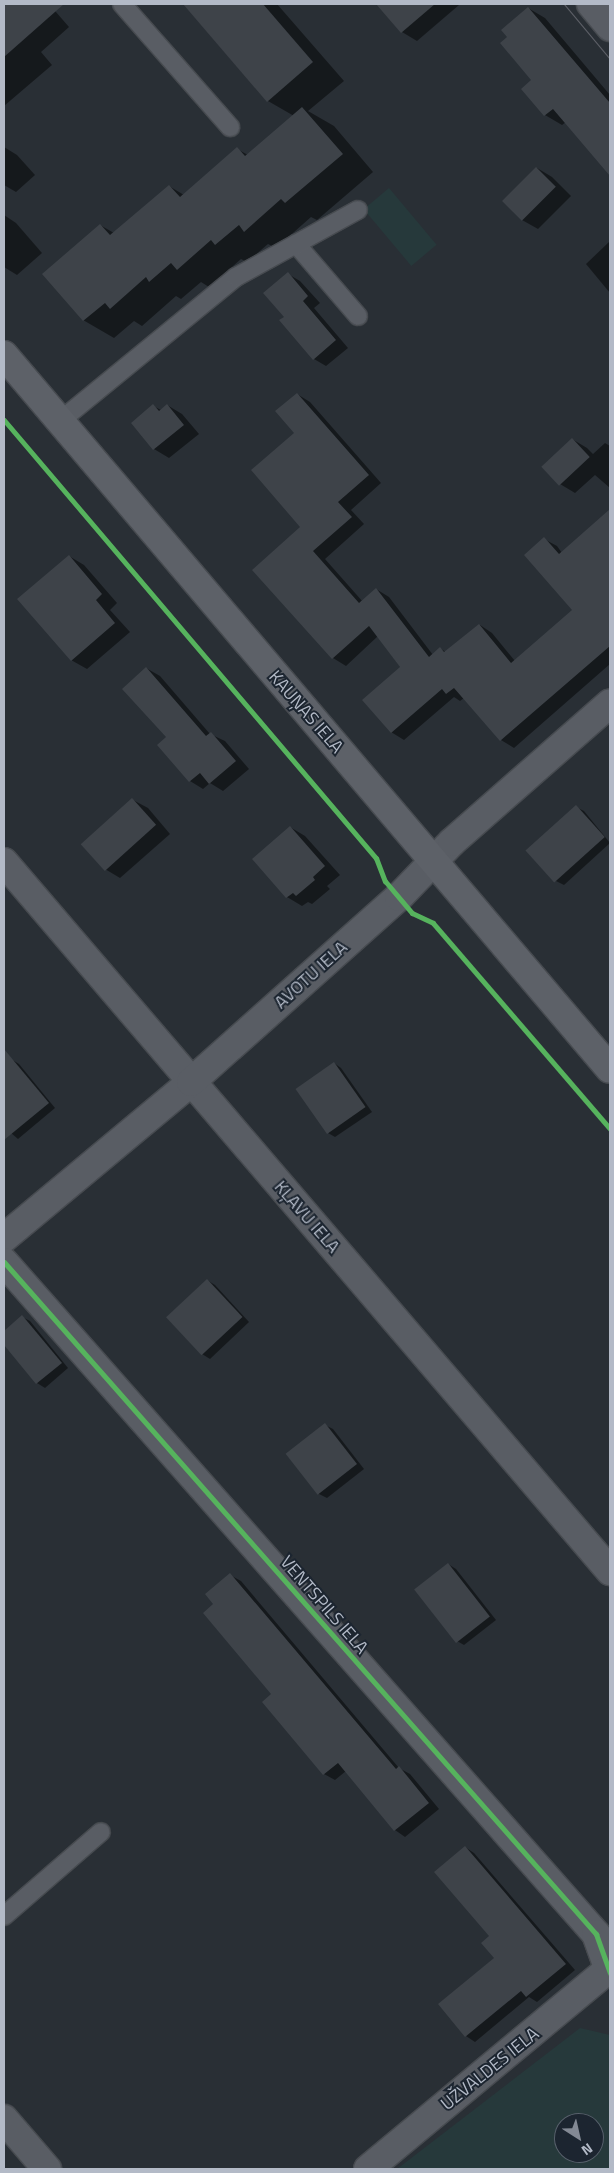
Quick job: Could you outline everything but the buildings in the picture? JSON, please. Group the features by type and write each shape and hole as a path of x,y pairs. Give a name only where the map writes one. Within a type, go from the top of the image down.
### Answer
{"street":[{"path":"591,4 610,27"},
{"name":"KAUŅAS IELA","path":"4,355 610,1069"},
{"name":"AVOTU IELA","path":"4,1238 191,1082 399,897 452,842 610,703"},
{"name":"KĻAVU IELA","path":"4,862 610,1571"},
{"name":"VENTSPILS IELA","path":"4,1262 596,1934 610,1971"},
{"name":"UŽVALDES IELA","path":"368,2169 610,1971"},
{"path":"4,2119 47,2169"}],"lane":[{"path":"122,4 230,127"},
{"path":"60,421 236,277 358,210"},
{"path":"296,244 358,316"},
{"path":"4,1916 101,1832"}],"shaded area":[{"path":"389,188 437,245 411,266 364,209"},
{"path":"580,2028 610,2035 610,2169 397,2169"}],"tram line":[{"path":"564,4 610,59"}],"cycle path":[{"path":"4,420 376,858 385,881 412,913 433,923 610,1129"},
{"path":"4,1262 596,1934 610,1973"}]}
